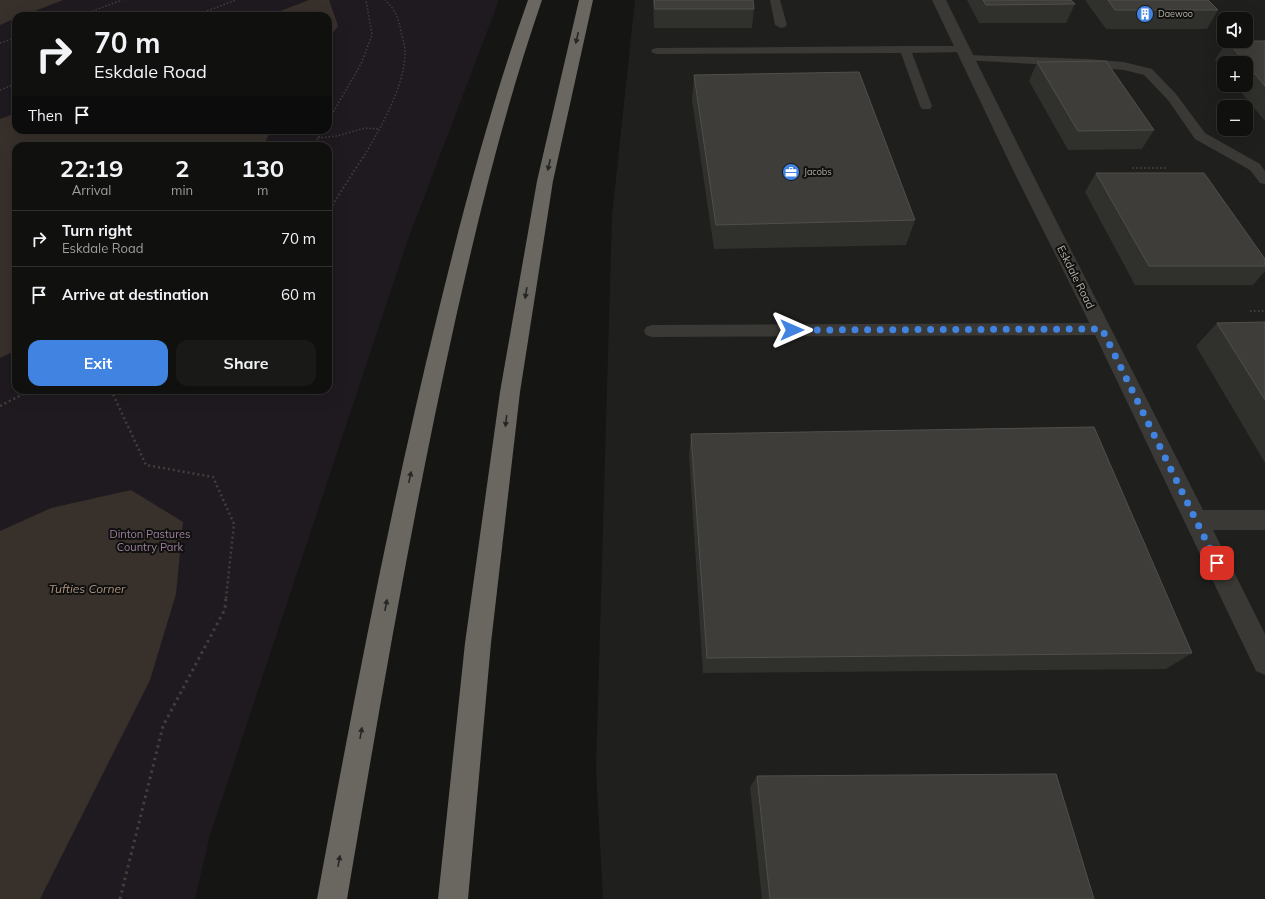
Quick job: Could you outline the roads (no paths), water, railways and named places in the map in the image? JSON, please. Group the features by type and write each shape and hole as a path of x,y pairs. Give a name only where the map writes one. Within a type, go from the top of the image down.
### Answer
{"highway":[{"path":"332,899 371,678 409,482 437,355 488,152 534,0"},
{"path":"453,899 478,643 510,392 545,181 586,0"}],"street":[{"name":"Eskdale Road","path":"939,0 1021,170 1102,329 1265,662"},
{"path":"1196,520 1265,520"}],"lane":[{"path":"775,0 781,25"},
{"path":"904,49 926,106"},
{"path":"657,51 904,49 1124,66 1148,72 1172,98 1200,136 1255,167 1265,180"},
{"path":"652,331 1102,329"}],"water":[{"path":"0,0 63,0 32,12 12,12 12,20 0,25"},
{"path":"309,0 329,0 338,26 332,34 332,12 278,12"},
{"path":"12,114 12,134 269,134 265,142 12,142 12,352 0,358 0,119"},
{"name":"Tufties Corner","path":"131,490 183,522 176,594 150,680 40,899 0,899 0,531 51,508"}],"place":[{"name":"Daewoo","path":"1145,14"},
{"name":"Jacobs","path":"791,172"}],"park label":[{"name":"Dinton Pastures Country Park","path":"150,540"}]}
